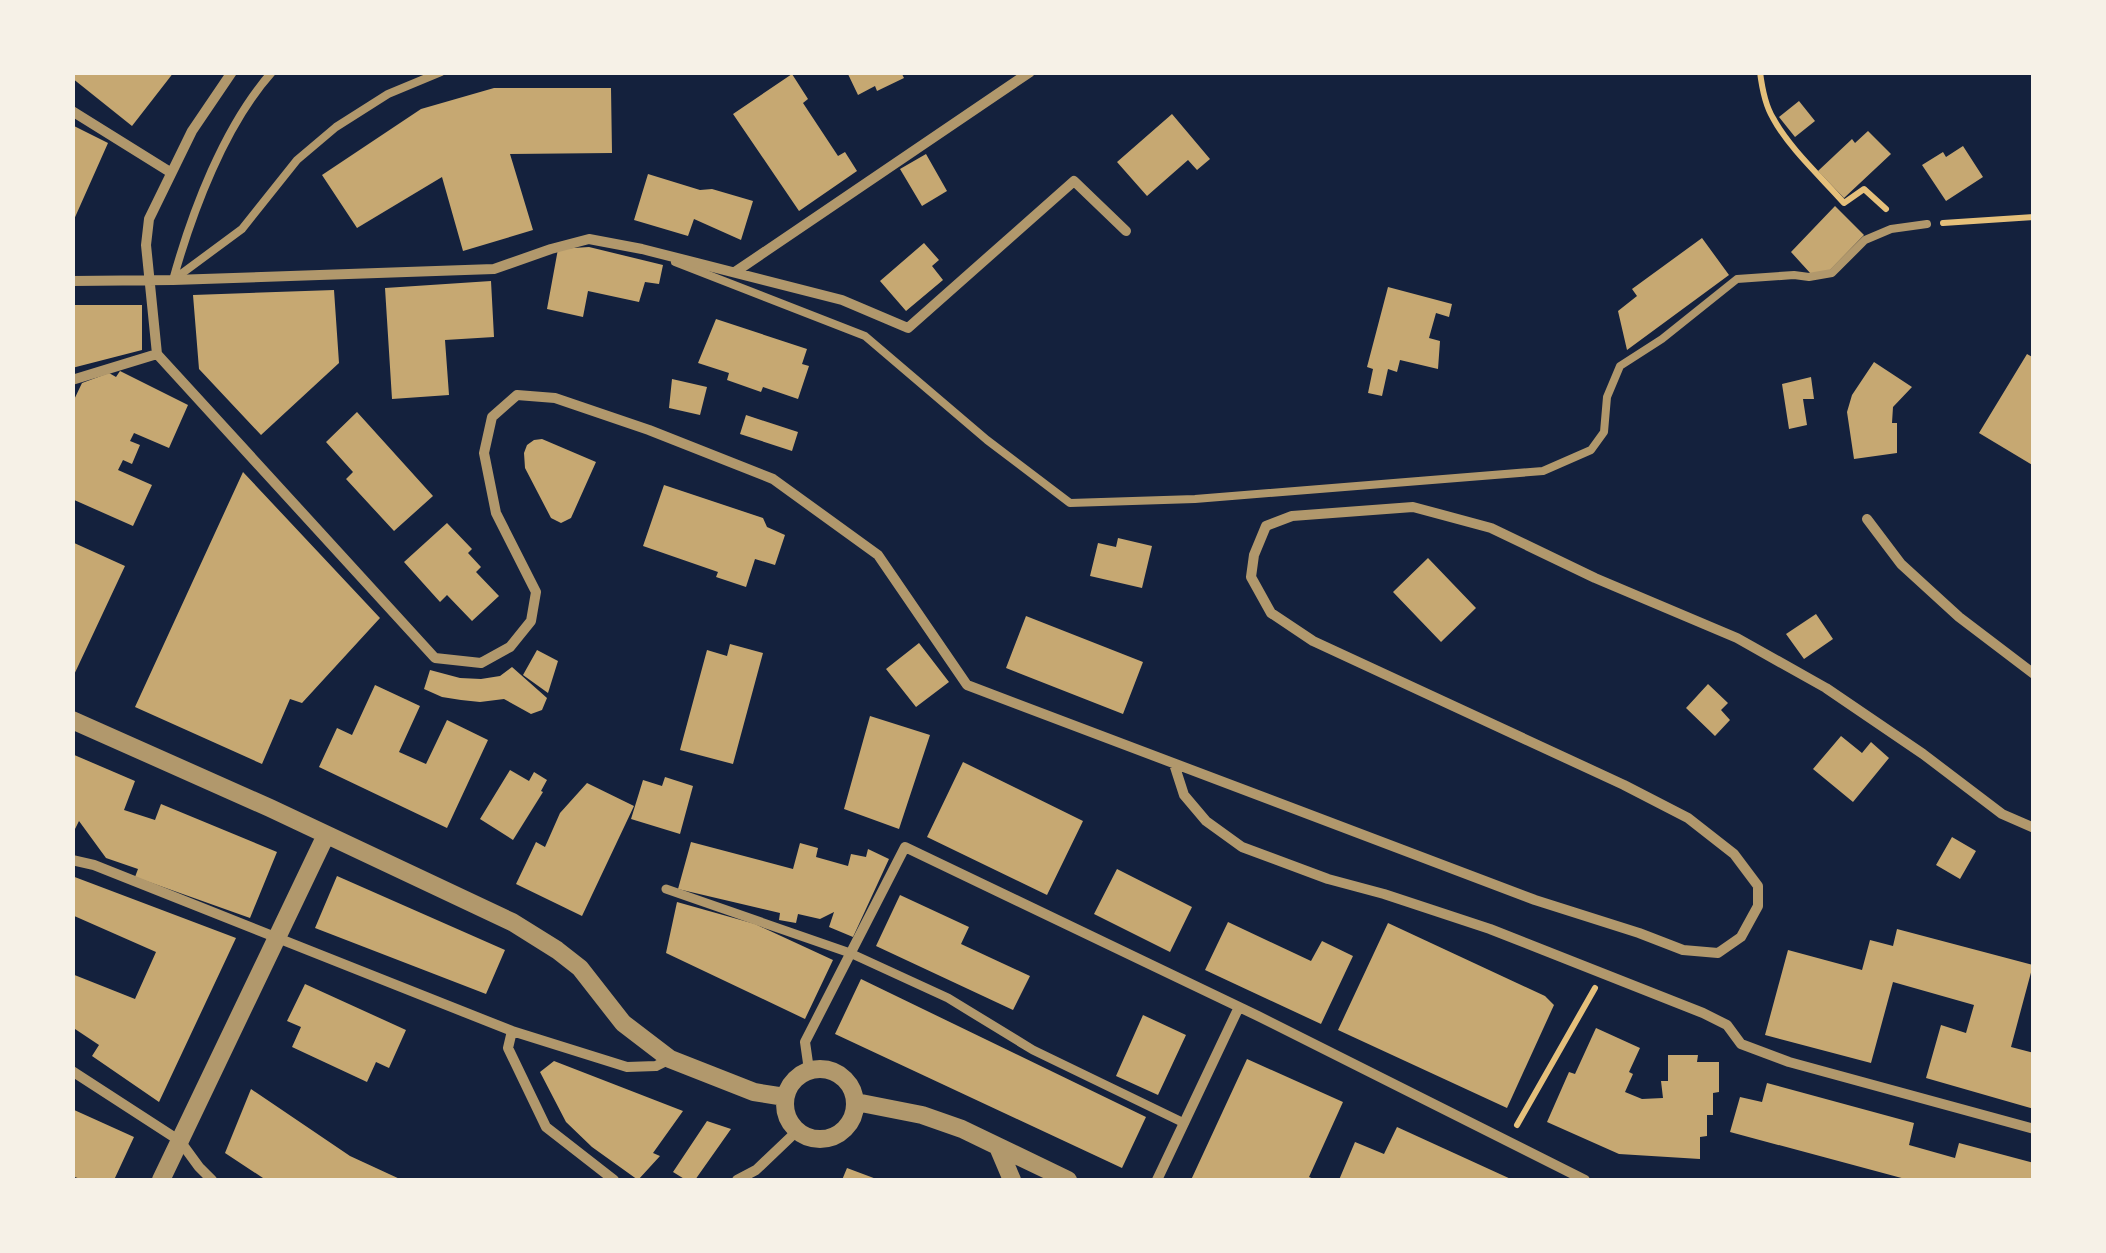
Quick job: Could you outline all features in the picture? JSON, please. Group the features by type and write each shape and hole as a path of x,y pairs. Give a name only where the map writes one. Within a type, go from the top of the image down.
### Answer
{"street":[{"path":"232,72 192,130 149,220 146,245 157,354 435,658 481,663 510,647 531,621 536,592 496,513 484,454 492,417 517,395 555,398 772,479 878,555 967,685 1535,900 1684,950 1718,953 1741,938 1758,906 1758,886 1734,854 1688,818 1624,784 1312,641 1272,613 1251,577 1254,555 1266,526 1292,516 1413,507 1490,528 1737,638 1826,688 2002,814 2034,828"},
{"path":"734,272 1030,72"},
{"path":"72,111 170,172"},
{"path":"72,281 494,270 589,238 842,300 908,328 1074,181 1126,232"},
{"path":"72,380 157,354"},
{"path":"1867,518 1901,564 1959,617 2034,674"},
{"path":"72,720 512,922 580,968 623,1023 670,1059 754,1092 786,1098"},
{"path":"1174,764 1184,795 1206,822 1242,847 1328,879 1490,930 1703,1012 1727,1025 1741,1044 1789,1062 2034,1129"},
{"path":"162,1180 326,835"},
{"path":"809,1070 805,1042 905,847 1586,1180"},
{"path":"72,860 94,865 512,1031 627,1067 656,1066 670,1059"},
{"path":"666,889 850,954 948,998 1033,1050 1184,1123"},
{"path":"1156,1180 1239,1007"},
{"path":"512,1031 508,1048 546,1127 614,1180"},
{"path":"809,1070 834,1071 853,1090 854,1113 837,1135 807,1137 789,1121 789,1086 809,1070"},
{"path":"72,1071 180,1141 212,1180"},
{"path":"856,1102 962,1128 1068,1180"},
{"path":"737,1180 756,1170 797,1131"},
{"path":"998,1146 1012,1180"}],"lane":[{"path":"173,280 189,224 231,134 272,72"},
{"path":"173,280 242,229 296,160 336,127 388,94 441,72"},
{"path":"642,249 864,336 987,440 1070,502 1195,499 1544,472 1591,450 1604,432 1607,396 1620,366 1662,339 1736,279 1832,273 1865,240 1891,229 1927,224"}],"path":[{"path":"1760,72 1772,118 1844,204 1864,189 1901,227"},
{"path":"1927,224 2034,217"},
{"path":"1506,1141 1603,974"}],"building":[{"path":"72,72 174,72 132,126 72,78"},
{"path":"847,72 901,72 904,78 858,95"},
{"path":"792,74 808,99 803,103 838,156 845,152 857,171 799,211 733,114"},
{"path":"494,88 611,88 612,153 510,154 533,230 463,251 442,177 357,228 322,175 421,109"},
{"path":"1799,101 1815,121 1795,137 1779,117"},
{"path":"1172,114 1210,159 1197,170 1188,160 1147,196 1117,162"},
{"path":"72,125 108,143 72,224"},
{"path":"1868,131 1891,154 1844,198 1818,171 1852,139 1855,143"},
{"path":"1963,146 1983,177 1946,201 1922,165"},
{"path":"926,154 947,191 922,206 900,169"},
{"path":"648,174 753,201 741,240 694,219 688,236 634,220"},
{"path":"1835,206 1864,235 1830,270 1811,274 1791,252"},
{"path":"1702,238 1729,275 1627,350 1618,311 1637,296 1632,289"},
{"path":"924,243 939,260 932,266 943,280 906,311 880,281"},
{"path":"589,247 663,265 659,284 645,282 639,302 588,291 583,317 547,309 558,249"},
{"path":"491,281 494,337 445,340 449,395 392,399 385,288"},
{"path":"1388,287 1452,304 1449,317 1436,313 1429,338 1440,341 1438,369 1400,360 1397,372 1388,369 1382,396 1368,393 1373,369 1367,367"},
{"path":"334,290 339,363 261,435 199,369 193,295"},
{"path":"72,305 142,305 142,350 72,368"},
{"path":"716,319 807,349 802,364 809,366 798,399 727,380 729,373 698,363"},
{"path":"2027,354 2034,358 2034,466 1979,433"},
{"path":"1874,362 1912,387 1893,407 1897,453 1854,459 1847,412 1852,395"},
{"path":"120,371 188,405 169,448 134,433 130,441 140,445 132,464 123,460 118,470 152,485 133,526 72,499 72,404 82,383 109,373 116,377"},
{"path":"1811,377 1814,399 1803,399 1807,425 1789,429 1782,384"},
{"path":"672,379 707,387 700,415 669,408"},
{"path":"357,412 433,496 394,531 346,479 353,472 326,442"},
{"path":"746,415 798,432 792,451 740,434"},
{"path":"542,439 596,462 571,518 561,523 551,518 525,468 527,445"},
{"path":"243,472 380,618 302,703 290,699 262,764 135,707"},
{"path":"664,485 763,518 767,527 785,535 775,565 755,559 746,587 716,577 718,572 643,546"},
{"path":"447,523 472,549 468,553 481,567 476,572 499,596 472,621 447,595 440,602 404,562"},
{"path":"1118,538 1152,546 1142,588 1090,576 1098,543 1116,547"},
{"path":"72,542 125,566 72,679"},
{"path":"1428,558 1476,608 1441,642 1393,592"},
{"path":"1816,614 1833,639 1804,659 1786,634"},
{"path":"1026,616 1143,662 1123,714 1006,668"},
{"path":"919,643 949,682 916,707 886,669"},
{"path":"730,644 763,653 733,764 680,750 707,650 727,656"},
{"path":"537,650 558,661 548,693 523,675"},
{"path":"512,667 547,698 542,710 531,714 504,699 461,700 424,689 430,670 481,679 500,676"},
{"path":"1708,684 1728,703 1721,710 1730,720 1715,736 1686,708"},
{"path":"375,685 420,706 399,752 426,764 447,720 488,740 447,828 319,767 337,728 352,735"},
{"path":"870,716 930,735 899,829 844,809"},
{"path":"1841,736 1862,753 1871,742 1889,758 1853,802 1813,769"},
{"path":"72,754 135,781 124,810 155,820 161,804 277,852 250,918 135,877 138,869 106,858 79,821 72,835"},
{"path":"963,762 1083,821 1047,895 927,837"},
{"path":"510,770 529,781 534,772 547,780 513,840 480,819"},
{"path":"665,777 693,786 680,834 631,819 643,780 662,786"},
{"path":"587,783 634,806 582,916 516,884 536,842 545,847 560,813"},
{"path":"1952,837 1976,851 1960,879 1936,865"},
{"path":"691,842 793,869 800,843 818,848 816,857 848,866 851,854 866,857 868,849 889,859 853,937 829,927 834,912 820,919 798,914 796,923 779,920 780,913 678,889"},
{"path":"1117,869 1192,907 1170,952 1094,914"},
{"path":"72,876 236,938 159,1102 92,1056 99,1045 72,1027 72,974 135,999 156,952 72,915"},
{"path":"337,876 505,950 486,994 315,928"},
{"path":"900,895 969,927 961,944 1030,976 1013,1010 876,946"},
{"path":"677,902 755,924 833,960 805,1019 666,953"},
{"path":"1228,922 1311,961 1322,941 1353,956 1321,1024 1205,970"},
{"path":"1388,923 1545,996 1554,1005 1507,1108 1338,1030"},
{"path":"1897,929 2033,965 2011,1047 2034,1053 2034,1109 1926,1078 1941,1025 1966,1033 1974,1005 1893,982 1871,1063 1765,1035 1788,950 1862,970 1870,940 1893,946"},
{"path":"861,979 1146,1117 1122,1168 835,1034"},
{"path":"305,984 406,1030 389,1068 376,1062 367,1082 292,1047 301,1027 287,1021"},
{"path":"1143,1015 1186,1035 1158,1095 1116,1076"},
{"path":"1596,1028 1640,1048 1625,1092 1642,1099 1663,1098 1661,1081 1668,1081 1668,1055 1698,1055 1697,1062 1719,1062 1719,1092 1713,1093 1713,1115 1707,1115 1707,1136 1700,1137 1700,1159 1619,1154 1547,1122 1569,1072 1575,1074"},
{"path":"1247,1059 1343,1102 1309,1177 1316,1180 1191,1180"},
{"path":"554,1061 683,1111 653,1153 660,1156 638,1180 592,1147 566,1122 540,1072"},
{"path":"1767,1083 1914,1123 1909,1145 1955,1158 1959,1143 2034,1163 2034,1180 1909,1180 1730,1132 1740,1097 1762,1102"},
{"path":"251,1089 350,1156 402,1180 266,1180 225,1153"},
{"path":"72,1109 134,1137 114,1180 72,1176"},
{"path":"707,1121 731,1129 695,1180 686,1180 673,1172"},
{"path":"1397,1127 1513,1180 1339,1180 1355,1142 1384,1154"},
{"path":"847,1168 879,1180 842,1180"}]}
